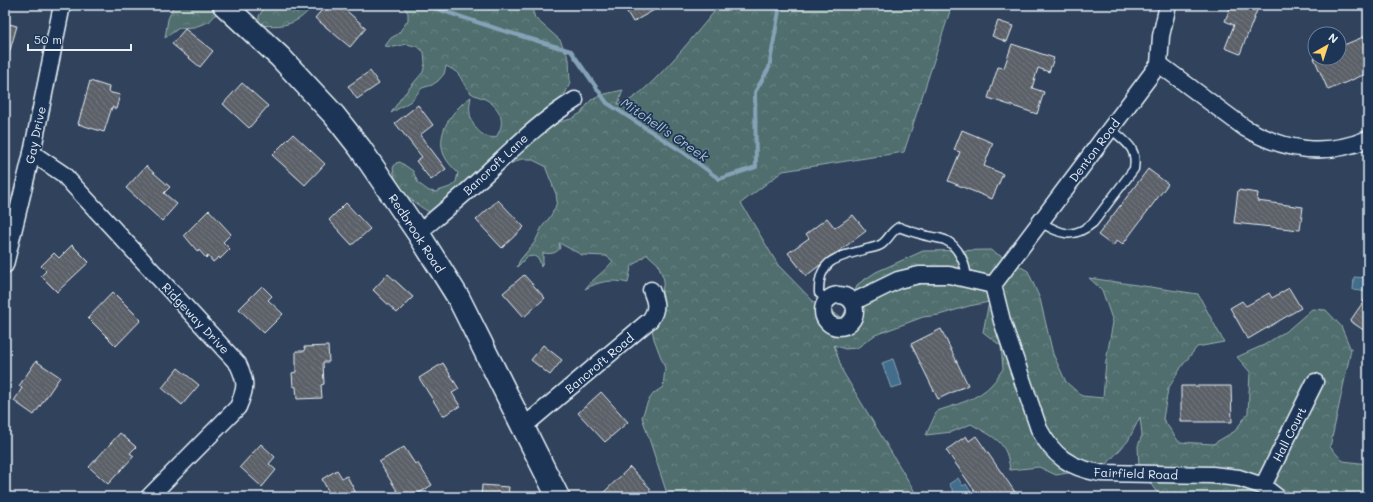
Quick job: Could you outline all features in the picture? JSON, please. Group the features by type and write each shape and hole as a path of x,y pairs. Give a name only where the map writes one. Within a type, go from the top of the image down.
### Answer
{"main road":[{"name":"Redbrook Road","path":"224,5 280,57 334,115 360,148 418,233 458,298 558,497"}],"street":[{"name":"Gay Drive","path":"5,265 32,153 62,5"},
{"path":"1168,5 1161,36 1159,64 1245,128 1261,137 1299,149 1323,150 1355,144 1368,139"},
{"name":"Denton Road","path":"993,285 1159,64"},
{"name":"Bancroft Lane","path":"418,233 475,184 534,128 575,100"},
{"name":"Ridgeway Drive","path":"32,153 63,174 238,364 244,376 245,390 238,407 149,497"},
{"path":"853,302 898,280 919,275 949,275 993,285"},
{"name":"Fairfield Road","path":"993,285 1002,321 1039,429 1045,441 1063,459 1083,470 1100,473 1212,475 1239,478 1263,486 1277,497"},
{"name":"Bancroft Road","path":"523,428 650,320 656,309 656,301 651,290"},
{"path":"840,294 850,298 855,307 854,318 850,323 840,327 829,324 825,320 822,309 826,300 830,296 840,294"},
{"name":"Hall Court","path":"1263,486 1315,382"}],"lane":[{"path":"1040,222 1059,233 1075,233 1085,230 1093,223 1134,169 1136,159 1132,149 1110,128"},
{"path":"826,300 819,293 819,282 823,270 832,259 882,245 892,231 899,227 921,235 937,237 946,241 955,249 966,268 967,279"}],"green space":[{"path":"172,5 217,5 218,12 209,22 194,27 179,28 165,38"},
{"path":"287,5 314,5 301,17 288,24 278,26 259,25 259,16 264,8"},
{"path":"400,5 504,5 506,7 509,5 531,5 535,18 560,40 569,59 570,83 557,106 549,125 571,119 581,113 591,100 605,94 623,90 618,104 628,101 641,92 671,62 720,5 952,5 904,152 783,171 741,203 778,265 813,301 842,318 858,284 876,272 923,251 990,250 1028,271 1040,299 1053,354 1066,382 1082,396 1103,398 1106,361 1113,322 1102,290 1089,278 1198,294 1224,342 1197,347 1182,366 1168,389 1163,419 1179,442 1213,444 1235,431 1248,413 1250,372 1237,357 1264,345 1289,329 1312,309 1326,310 1341,326 1351,350 1330,447 1343,461 1368,464 1368,493 1365,497 1188,497 1174,492 1175,497 1163,497 1155,490 1139,467 1138,446 1142,435 1140,417 1128,441 1104,467 1056,475 1039,467 1010,470 1003,446 993,437 971,424 952,432 926,435 937,411 974,398 987,389 1003,369 1001,346 983,332 989,302 939,315 923,317 875,335 857,348 845,349 834,345 843,372 918,497 668,497 642,417 648,401 654,393 663,387 665,368 654,339 650,320 659,309 664,280 658,264 647,254 631,267 628,283 617,281 606,282 596,284 585,289 613,261 606,256 582,255 559,243 560,248 557,251 543,253 543,262 541,267 539,259 534,256 527,257 517,267 520,260 535,242 542,227 555,208 557,201 556,194 545,166 531,159 521,159 510,164 487,183 505,146 487,161 464,189 441,206 429,212 407,196 396,182 393,168 396,163 400,162 413,171 418,183 429,191 435,192 450,187 456,182 458,173 444,155 442,138 447,122 464,102 471,97 471,118 475,127 482,134 496,137 501,126 501,120 495,106 485,99 471,93 458,74 446,66 444,74 438,81 432,85 422,88 411,101 391,113 401,98 423,72 425,63 424,52 418,47 407,44 394,47 385,46 391,38 398,34 408,20 408,13 403,6"}],"water":[{"path":"1354,277 1368,278 1368,292 1353,290"},
{"path":"893,359 902,385 891,388 882,363"},
{"path":"958,478 963,486 966,484 974,497 957,497 949,484"}],"building":[{"path":"326,5 340,5 366,28 350,47 315,18"},
{"path":"623,5 663,5 633,22"},
{"path":"1231,5 1250,5 1258,8 1240,54 1225,48 1234,25 1225,21"},
{"path":"998,21 1013,26 1007,42 992,36"},
{"path":"5,23 17,26 8,57 5,56"},
{"path":"185,29 213,51 200,67 172,44"},
{"path":"1368,35 1368,73 1328,90 1318,66 1347,66 1347,44"},
{"path":"1012,44 1054,58 1049,72 1038,68 1032,88 1044,92 1037,114 988,98 998,67 1004,68"},
{"path":"370,71 379,84 357,99 348,86"},
{"path":"90,81 109,87 108,92 120,95 116,109 112,107 104,132 78,124"},
{"path":"242,83 268,106 249,128 223,104"},
{"path":"418,105 433,125 420,135 446,169 431,180 416,161 422,157 395,123"},
{"path":"962,130 993,143 984,166 1003,174 992,199 948,181 960,152 954,150"},
{"path":"293,134 325,164 305,185 272,155"},
{"path":"146,166 170,187 164,193 177,204 162,221 126,188"},
{"path":"1148,169 1168,184 1123,244 1117,240 1113,246 1098,235"},
{"path":"1238,190 1258,193 1257,201 1303,207 1300,230 1234,223"},
{"path":"498,200 524,227 502,248 476,220"},
{"path":"346,203 370,229 352,245 329,220"},
{"path":"209,210 231,234 223,242 230,249 220,259 219,257 213,262 208,256 206,258 199,250 198,252 184,235"},
{"path":"853,215 866,231 829,257 806,276 788,253 809,238 806,234 827,218 835,228"},
{"path":"72,245 89,262 57,292 41,276 46,271 41,266 54,253 59,258"},
{"path":"388,274 413,297 397,313 373,290"},
{"path":"524,275 545,298 524,317 503,293"},
{"path":"262,286 272,296 268,300 283,314 264,333 239,309"},
{"path":"1289,288 1301,308 1248,339 1230,308 1242,301 1246,306 1269,293 1272,298"},
{"path":"113,292 141,320 116,346 88,318"},
{"path":"1368,295 1368,333 1350,321"},
{"path":"941,329 968,385 938,399 911,344"},
{"path":"543,345 562,360 550,375 531,360"},
{"path":"328,346 329,362 323,362 324,384 321,385 322,398 297,399 296,387 293,386 292,373 296,372 296,351 305,351 304,347"},
{"path":"36,361 60,377 34,415 14,401 22,388 19,386"},
{"path":"443,363 459,389 452,393 460,406 443,416 419,378"},
{"path":"178,368 199,385 182,405 162,388"},
{"path":"1181,386 1231,386 1232,422 1181,422"},
{"path":"601,392 628,422 605,442 578,413"},
{"path":"120,433 136,447 130,453 134,456 108,484 89,467"},
{"path":"966,436 969,441 976,436 1015,492 1007,497 979,497 946,450"},
{"path":"261,444 275,457 269,464 276,470 262,487 240,467"},
{"path":"404,447 415,464 417,462 432,485 413,497 401,497 379,462"},
{"path":"630,467 651,489 643,497 599,497"},
{"path":"337,470 342,478 347,476 358,497 331,497 322,479"},
{"path":"482,485 509,487 508,497 481,497"}],"waterway":[{"name":"Mitchell's Creek","path":"425,5 571,51 607,103 683,152 719,179 756,167 755,92 769,68 780,5"}]}
